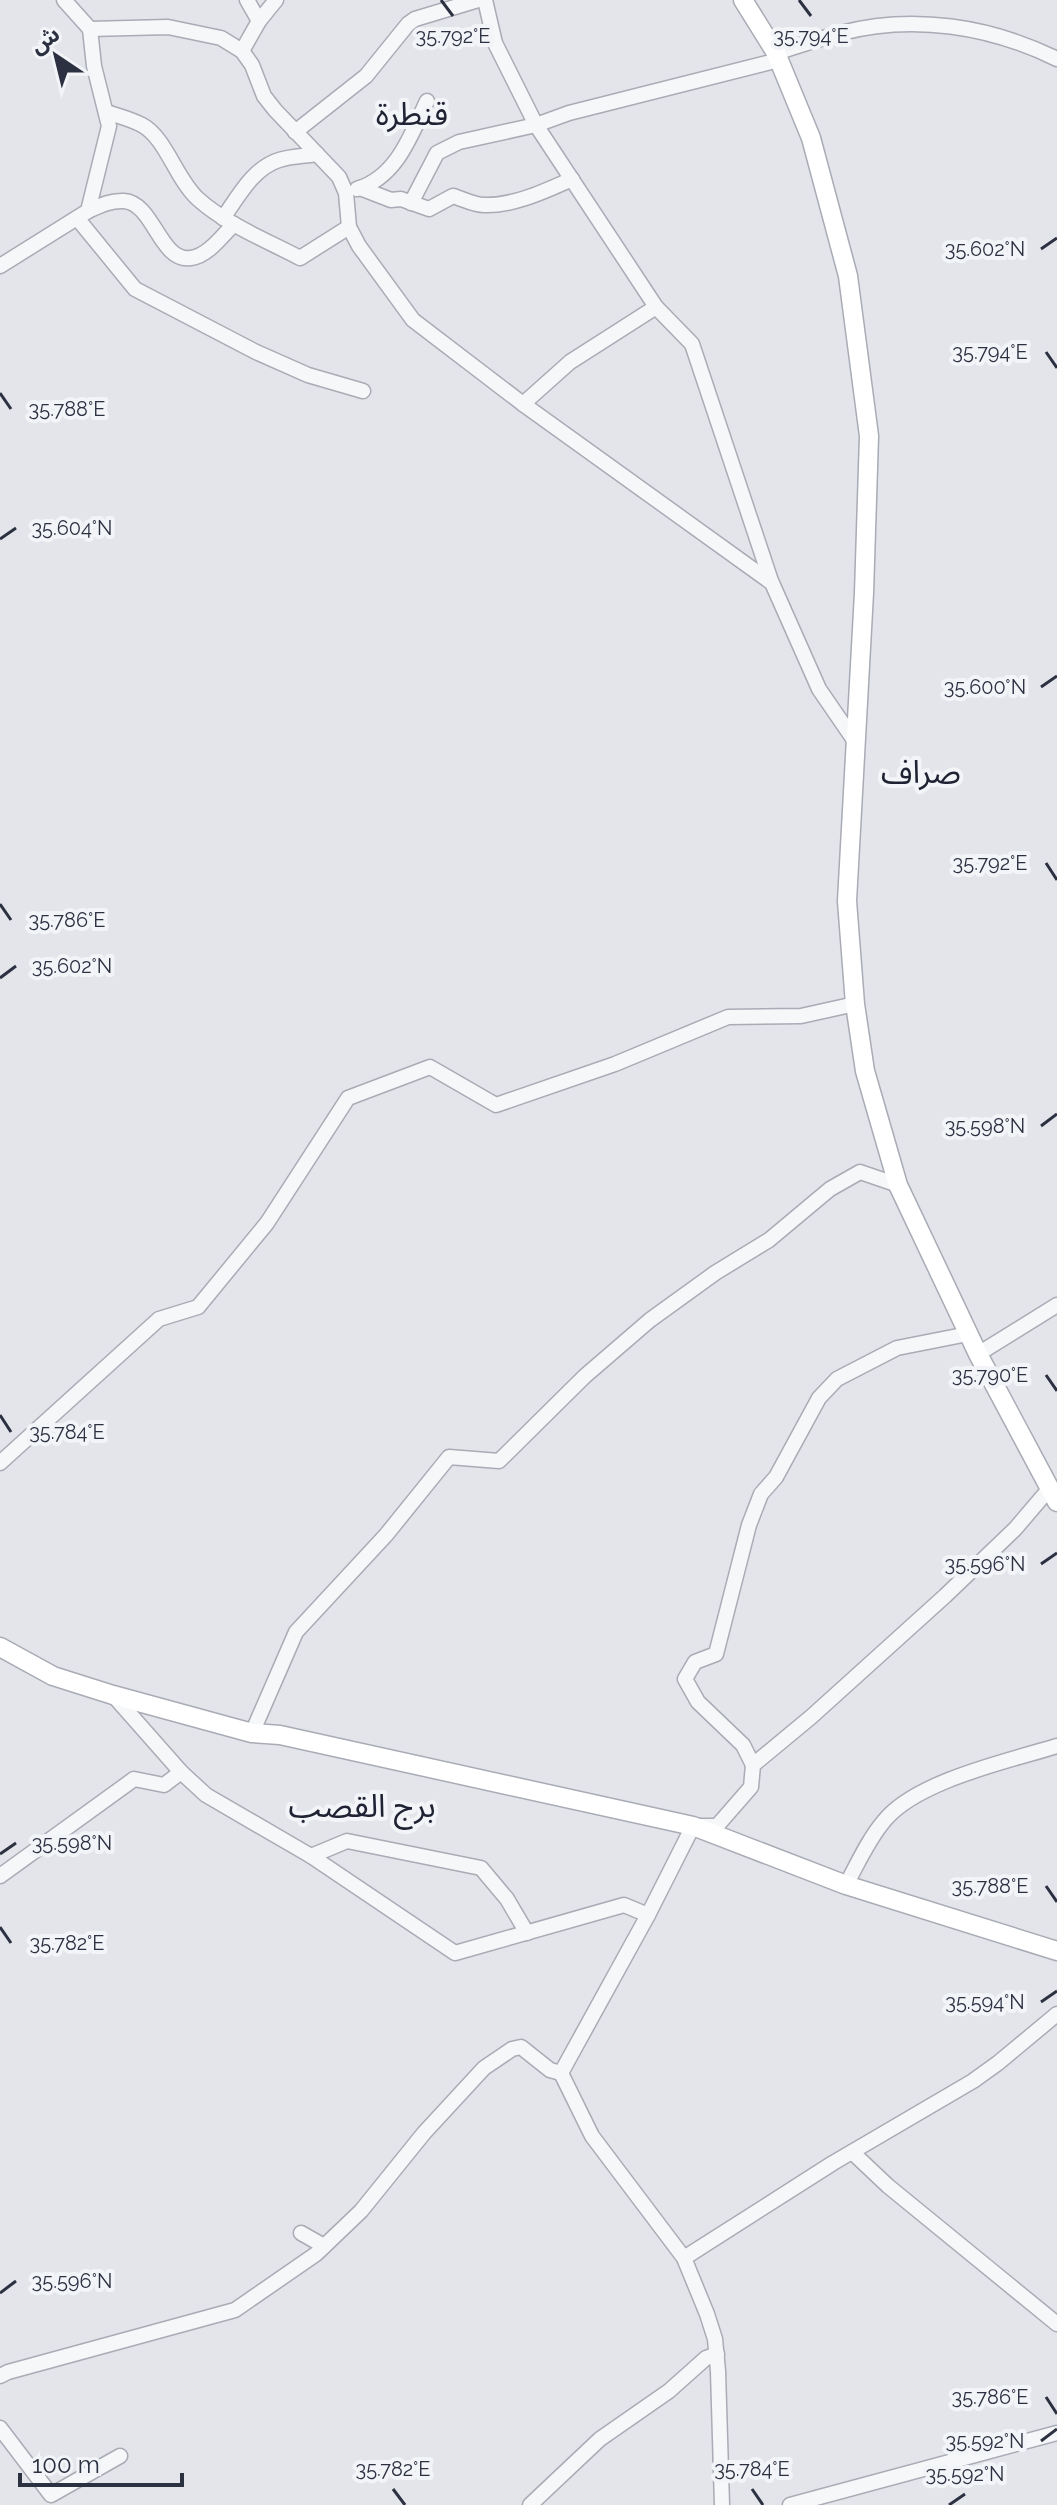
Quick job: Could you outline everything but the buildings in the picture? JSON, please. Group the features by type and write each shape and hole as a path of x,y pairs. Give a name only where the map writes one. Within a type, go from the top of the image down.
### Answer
{"main road":[{"path":"743,0 777,57 811,138 848,276 869,436 847,901 855,1004 865,1071 898,1185 968,1334 1053,1495"},
{"path":"0,1647 50,1675 252,1733 296,1738 693,1826 846,1885 1057,1951"}],"street":[{"path":"64,0 90,29 94,66 109,126 83,215"},
{"path":"247,0 259,21"},
{"path":"242,51 259,21 276,0"},
{"path":"295,132 366,76 408,24 415,19 478,0"},
{"path":"485,0 495,43 536,125 656,307 692,344 772,583 819,689 856,743"},
{"path":"411,203 437,153 459,142 536,125 569,113 777,57 843,32 886,26 949,25 989,33 1035,48 1057,59"},
{"path":"90,29 168,27 221,38 242,51 252,65 264,96 353,190 391,200 401,199 429,209 453,196 483,205 512,201 572,179"},
{"path":"353,190 381,177 394,165 427,101"},
{"path":"107,112 143,126 156,136 196,198 228,221 300,258 349,227"},
{"path":"0,266 83,215 106,203 123,201 136,204 179,257 191,258 204,253 228,221 255,174 281,159 317,154"},
{"path":"353,190 349,227 359,246 413,320 523,404 772,583"},
{"path":"83,215 135,289 256,352 308,375 363,391"},
{"path":"523,404 570,362 656,307"},
{"path":"0,1463 159,1319 198,1307 267,1223 348,1098 430,1067 496,1105 615,1064 728,1017 801,1016 855,1004"},
{"path":"252,1733 296,1632 386,1535 449,1457 499,1461 585,1376 650,1320 715,1273 769,1240 830,1189 860,1172 898,1185"},
{"path":"978,1354 1057,1305"},
{"path":"561,2073 693,1826 717,1826 751,1787 753,1765 743,1745 698,1702 685,1679 695,1662 716,1654 749,1525 761,1494 776,1477 819,1398 837,1379 897,1348 968,1334"},
{"path":"753,1765 811,1717 1053,1495"},
{"path":"113,1695 181,1772 206,1795 311,1856 455,1953 624,1905 648,1915"},
{"path":"846,1885 885,1819 901,1805 929,1787 1057,1746"},
{"path":"0,1876 134,1779 164,1785 181,1772"},
{"path":"311,1856 347,1841 481,1868 507,1899 527,1933"},
{"path":"684,2258 852,2152 973,2081 1057,2014"},
{"path":"0,2376 235,2310 316,2254 361,2211 424,2133 484,2068 512,2049 521,2047 550,2070 561,2073 592,2136 684,2258 707,2314 717,2354 722,2505"},
{"path":"852,2152 888,2186 1057,2324"},
{"path":"301,2233 324,2246"},
{"path":"530,2505 600,2439 669,2391 706,2358 717,2354"},
{"path":"0,2428 6,2449 51,2495 120,2456"},
{"path":"790,2505 1057,2433"}],"district":[{"name":"قنطرة","path":"412,113"},
{"name":"صراف","path":"921,771"},
{"name":"برج القصب","path":"362,1805"}]}
